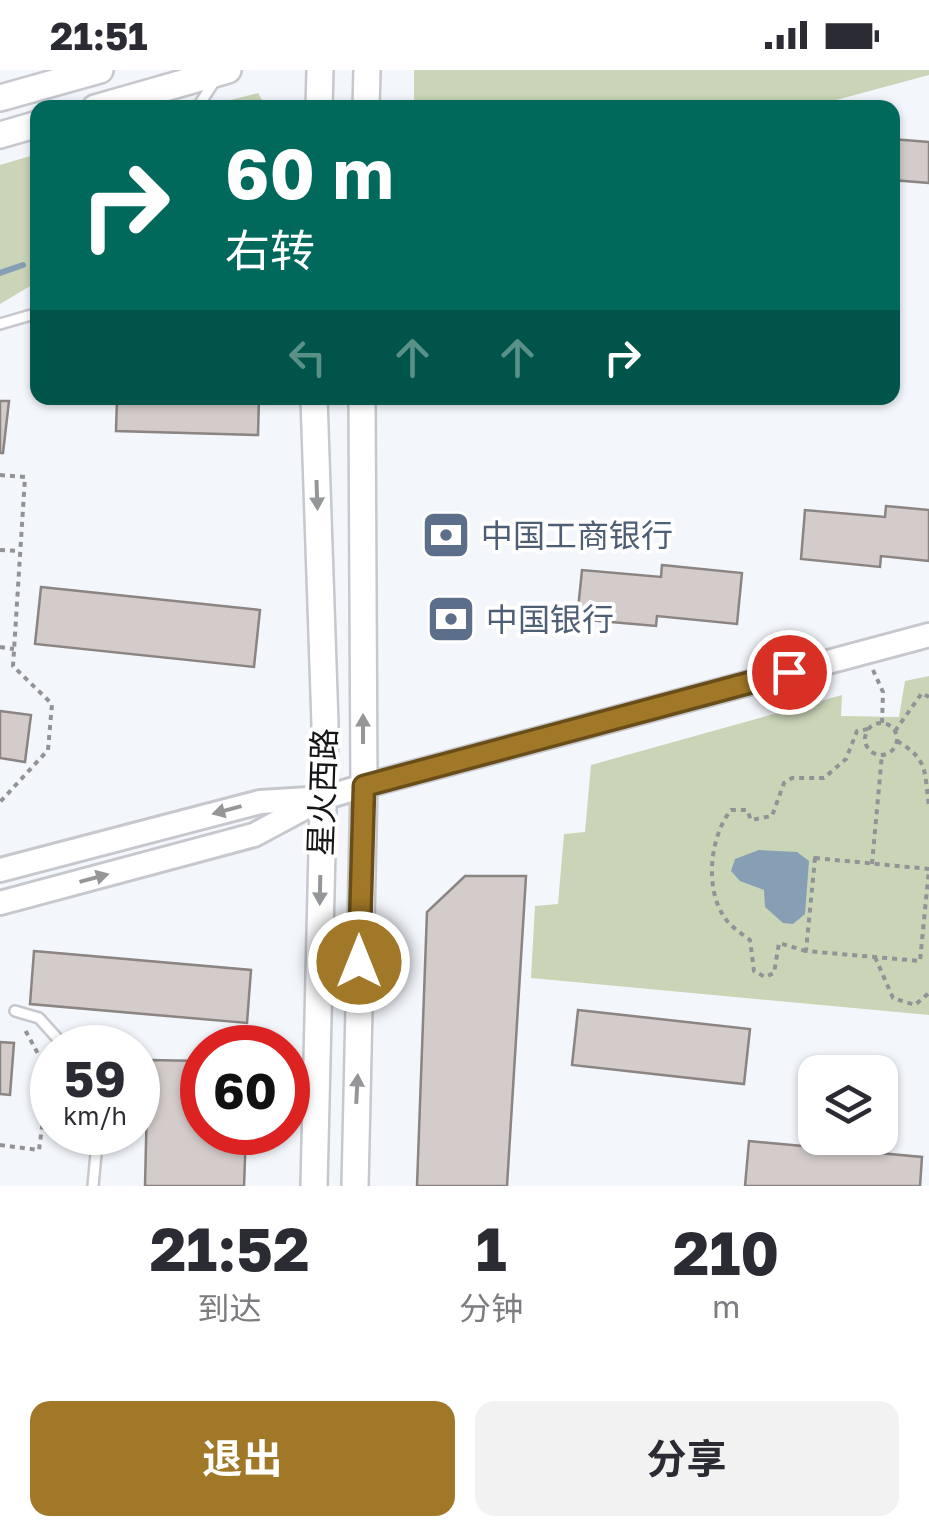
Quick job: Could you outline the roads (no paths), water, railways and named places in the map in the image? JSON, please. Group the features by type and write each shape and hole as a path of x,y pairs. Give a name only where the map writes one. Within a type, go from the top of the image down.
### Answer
{"main road":[{"path":"0,98 100,70"},
{"path":"319,100 320,70"},
{"path":"366,70 366,100"},
{"path":"123,100 225,71"},
{"path":"0,134 30,126"},
{"name":"星火西路","path":"314,405 325,724 314,1186"},
{"name":"星火西路","path":"355,1186 364,786 362,405"}],"street":[{"path":"0,903 254,835 323,798 364,786 929,635"},
{"path":"0,870 260,802 323,798"}],"lane":[{"path":"203,100 225,71"},
{"path":"0,324 30,315"},
{"path":"15,1011 39,1018 45,1025"},
{"path":"93,1186 96,1155"}],"water":[{"path":"759,850 797,852 809,861 805,914 793,924 783,923 765,907 764,890 740,881 731,871 735,859"}],"waterway":[{"path":"0,273 23,265"}],"place":[{"name":"中国工商银行","path":"446,535"},
{"name":"中国银行","path":"451,619"}]}
